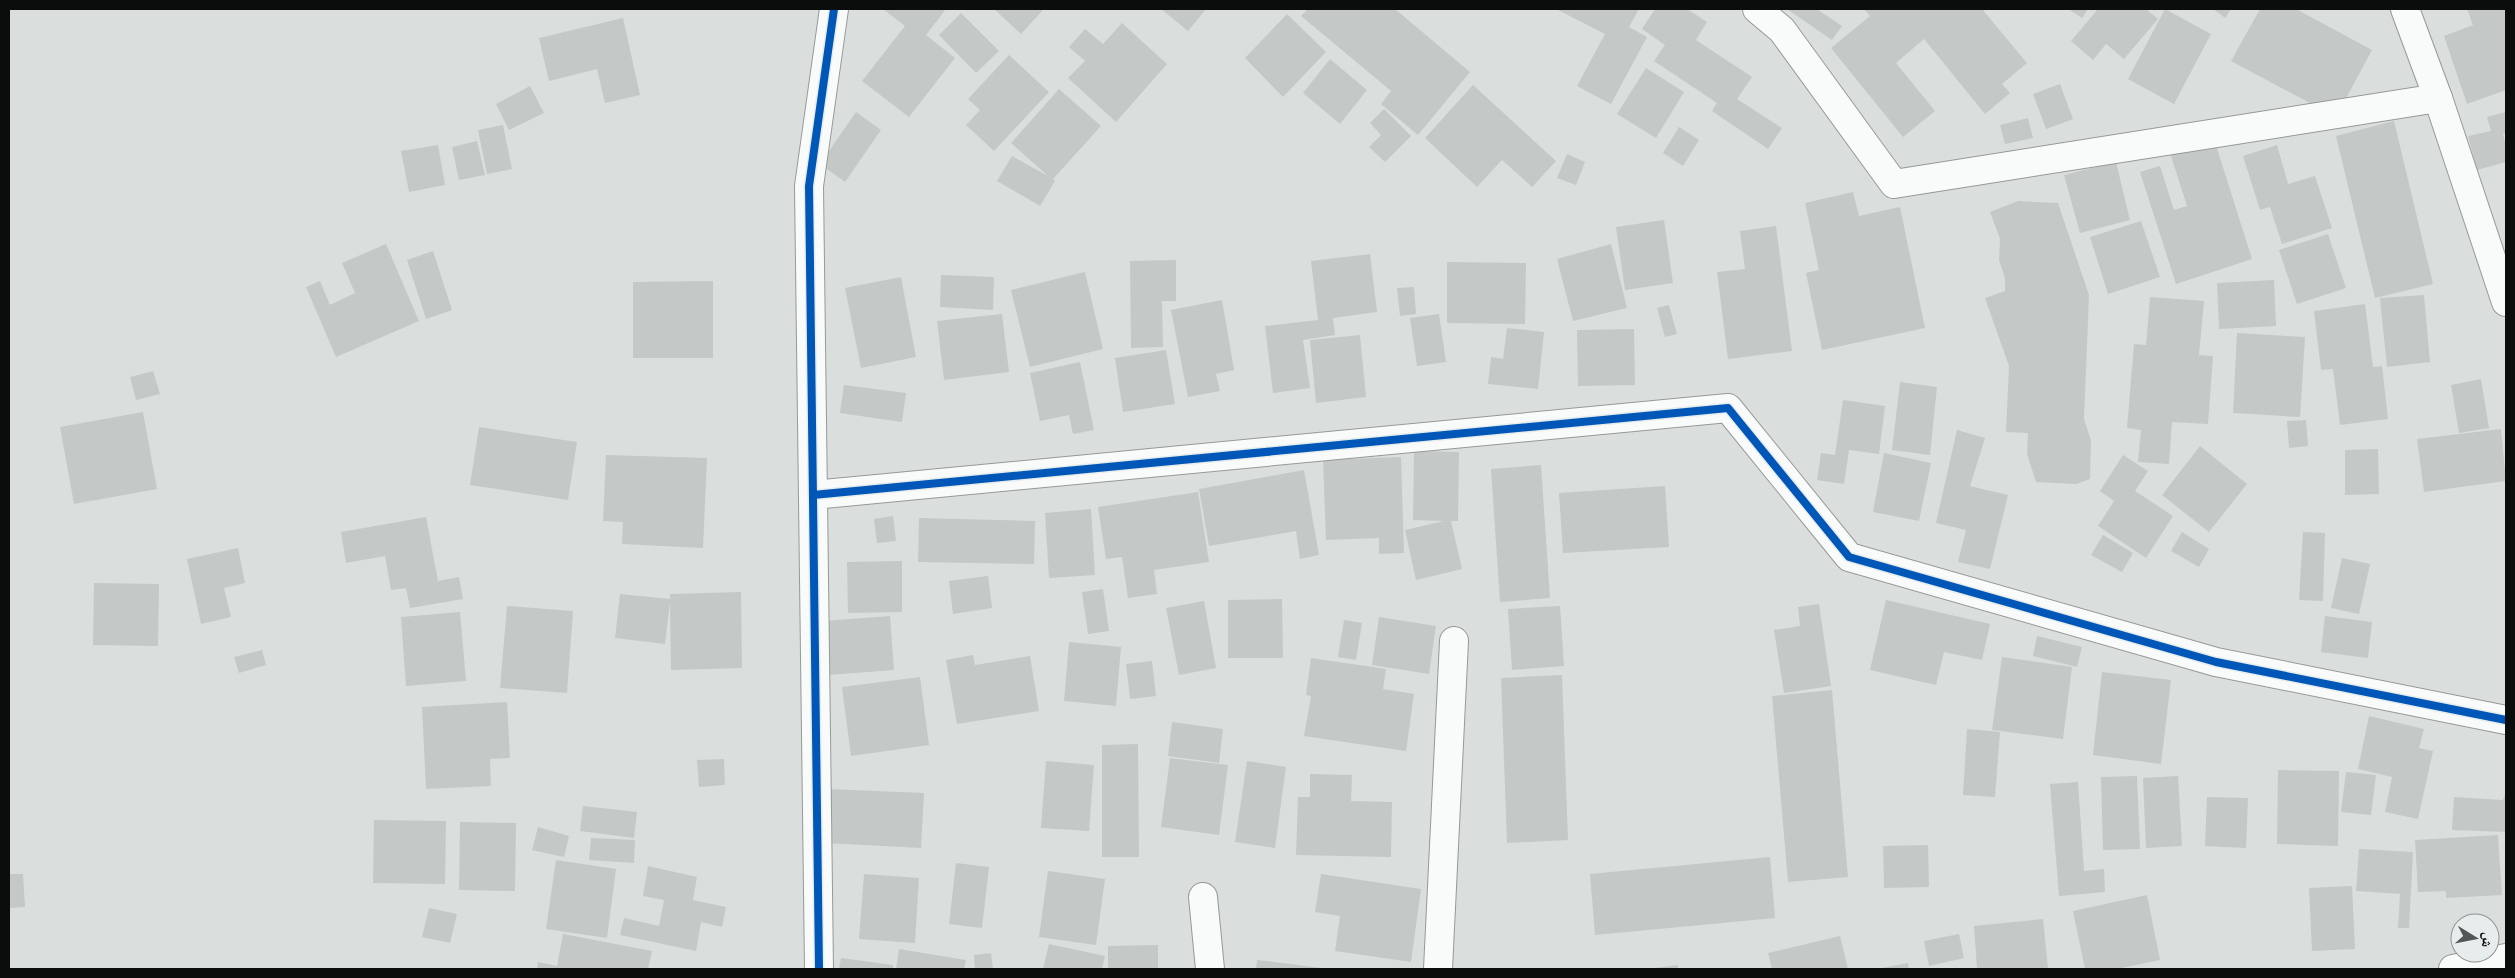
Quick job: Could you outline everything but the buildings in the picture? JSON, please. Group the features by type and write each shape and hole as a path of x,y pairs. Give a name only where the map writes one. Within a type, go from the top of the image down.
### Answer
{"street":[{"path":"819,969 809,186 834,9"},
{"path":"1757,9 1782,30 1894,184 2438,98"},
{"path":"2405,9 2438,98 2506,302"},
{"path":"813,495 1728,408 1849,557 2216,662 2506,720"},
{"path":"1438,969 1454,641"},
{"path":"1203,897 1210,969"},
{"path":"2454,969 2506,958"}],"cycle path":[{"path":"819,969 809,186 834,9"},
{"path":"813,495 1728,408 1849,557 2216,662 2506,720"}]}
